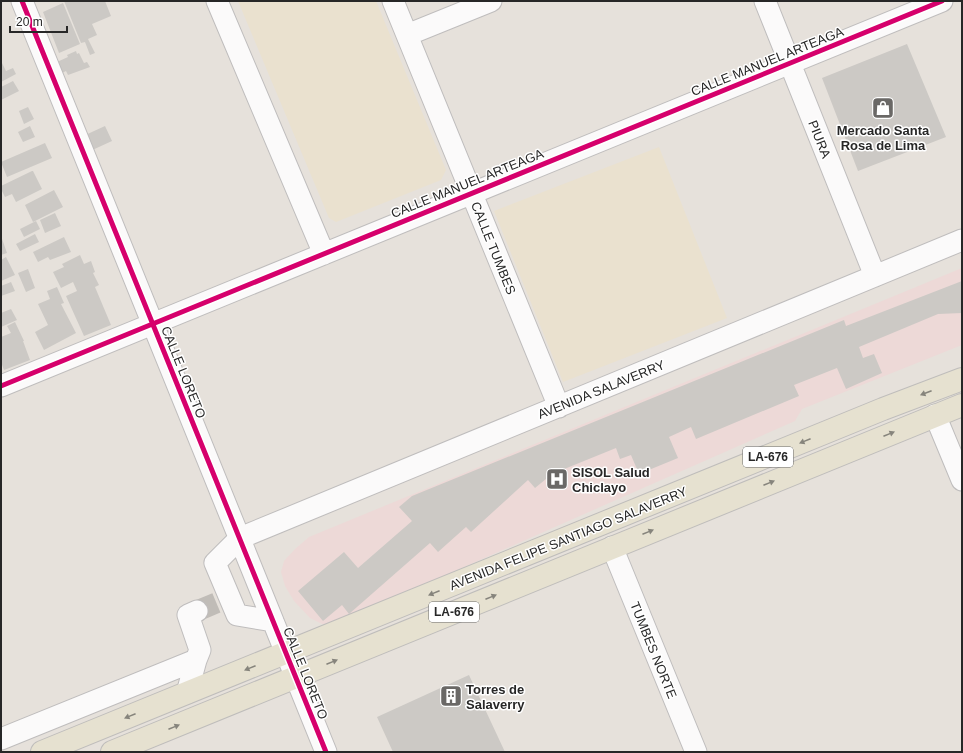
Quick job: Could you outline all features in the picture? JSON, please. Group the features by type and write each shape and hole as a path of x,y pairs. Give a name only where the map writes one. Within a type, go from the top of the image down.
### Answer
{"main road":[{"name":"AVENIDA FELIPE SANTIAGO SALAVERRY","path":"42,752 962,379"},
{"name":"AVENIDA FELIPE SANTIAGO SALAVERRY","path":"112,752 962,405"}],"street":[{"name":"CALLE LORETO","path":"22,1 326,752"},
{"path":"217,1 324,254"},
{"name":"CALLE TUMBES","path":"393,1 559,407"},
{"path":"407,35 491,1"},
{"name":"PIURA","path":"765,1 875,276"},
{"name":"CALLE MANUEL ARTEAGA","path":"3,379 153,324 942,1"},
{"name":"AVENIDA SALAVERRY","path":"240,538 962,240"},
{"path":"935,415 962,480"},
{"path":"240,538 215,563 225,599 237,614 273,621"},
{"name":"TUMBES NORTE","path":"612,547 696,752"},
{"path":"187,693 200,650 188,615 197,611"},
{"path":"5,743 99,700 196,660"},
{"path":"99,700 109,725"}],"shaded area":[{"path":"238,1 376,1 446,170 441,180 336,222 329,218"},
{"path":"659,147 727,318 563,382 494,211"},
{"name":"SISOL Salud Chiclayo","path":"962,268 962,345 802,409 795,421 335,624 322,624 310,618 294,601 285,586 281,572 284,561 309,537"}],"building":[{"path":"64,1 105,1 111,16 92,24 97,35 88,39 95,53 90,55 85,42 81,43"},
{"path":"63,3 80,44 59,53 43,12"},
{"name":"Mercado Santa Rosa de Lima","path":"907,44 946,137 858,171 822,78"},
{"path":"76,51 77,54 79,53 84,63 87,62 90,67 68,75 66,71 62,73 57,62"},
{"path":"2,63 6,71 13,68 16,74 1,82 1,64"},
{"path":"13,81 19,91 1,100 1,87"},
{"path":"28,107 34,119 24,124 19,111"},
{"path":"30,126 35,137 23,142 18,132"},
{"path":"105,126 112,141 88,152 81,137"},
{"path":"45,143 52,158 7,177 1,162"},
{"path":"32,171 42,189 16,202 12,194 5,197 1,186"},
{"path":"54,190 63,207 33,222 25,205"},
{"path":"55,213 61,226 45,233 40,220"},
{"path":"36,221 40,229 24,237 20,229"},
{"path":"35,234 39,242 20,251 16,244"},
{"path":"1,236 7,253 1,255"},
{"path":"64,237 71,252 50,260 48,257 38,262 33,252"},
{"path":"80,255 84,264 91,261 95,272 93,273 99,285 95,287 111,325 84,336 66,296 77,291 73,282 61,288 53,272 64,267 62,264"},
{"path":"6,257 15,275 1,281 1,260"},
{"path":"28,269 35,288 26,292 18,273"},
{"path":"962,281 962,313 938,314 859,347 863,358 874,354 882,373 846,389 837,368 794,385 799,396 696,439 691,427 669,437 678,458 639,474 631,455 620,459 616,448 552,474 535,488 528,480 471,532 466,527 438,552 430,543 349,614 342,605 323,621 298,591 344,552 358,568 412,521 399,507 412,496 844,320 846,326"},
{"path":"11,282 15,291 1,296 1,286"},
{"path":"57,287 64,303 61,304 76,333 44,350 35,332 48,325 38,304 50,299 47,291"},
{"path":"11,309 17,320 1,327 1,313"},
{"path":"15,322 24,341 30,360 4,370 1,362 1,337 11,333 7,326"},
{"name":"Torres de Salaverry","path":"469,675 505,752 393,752 377,717"}],"tunnel":[{"path":"197,611 221,601"}],"cycle path":[{"path":"22,1 326,752"},
{"path":"1,386 942,1"}],"place":[{"name":"Mercado Santa Rosa de Lima","path":"883,108"},
{"name":"SISOL Salud Chiclayo","path":"557,479"},
{"name":"Torres de Salaverry","path":"451,696"}]}
